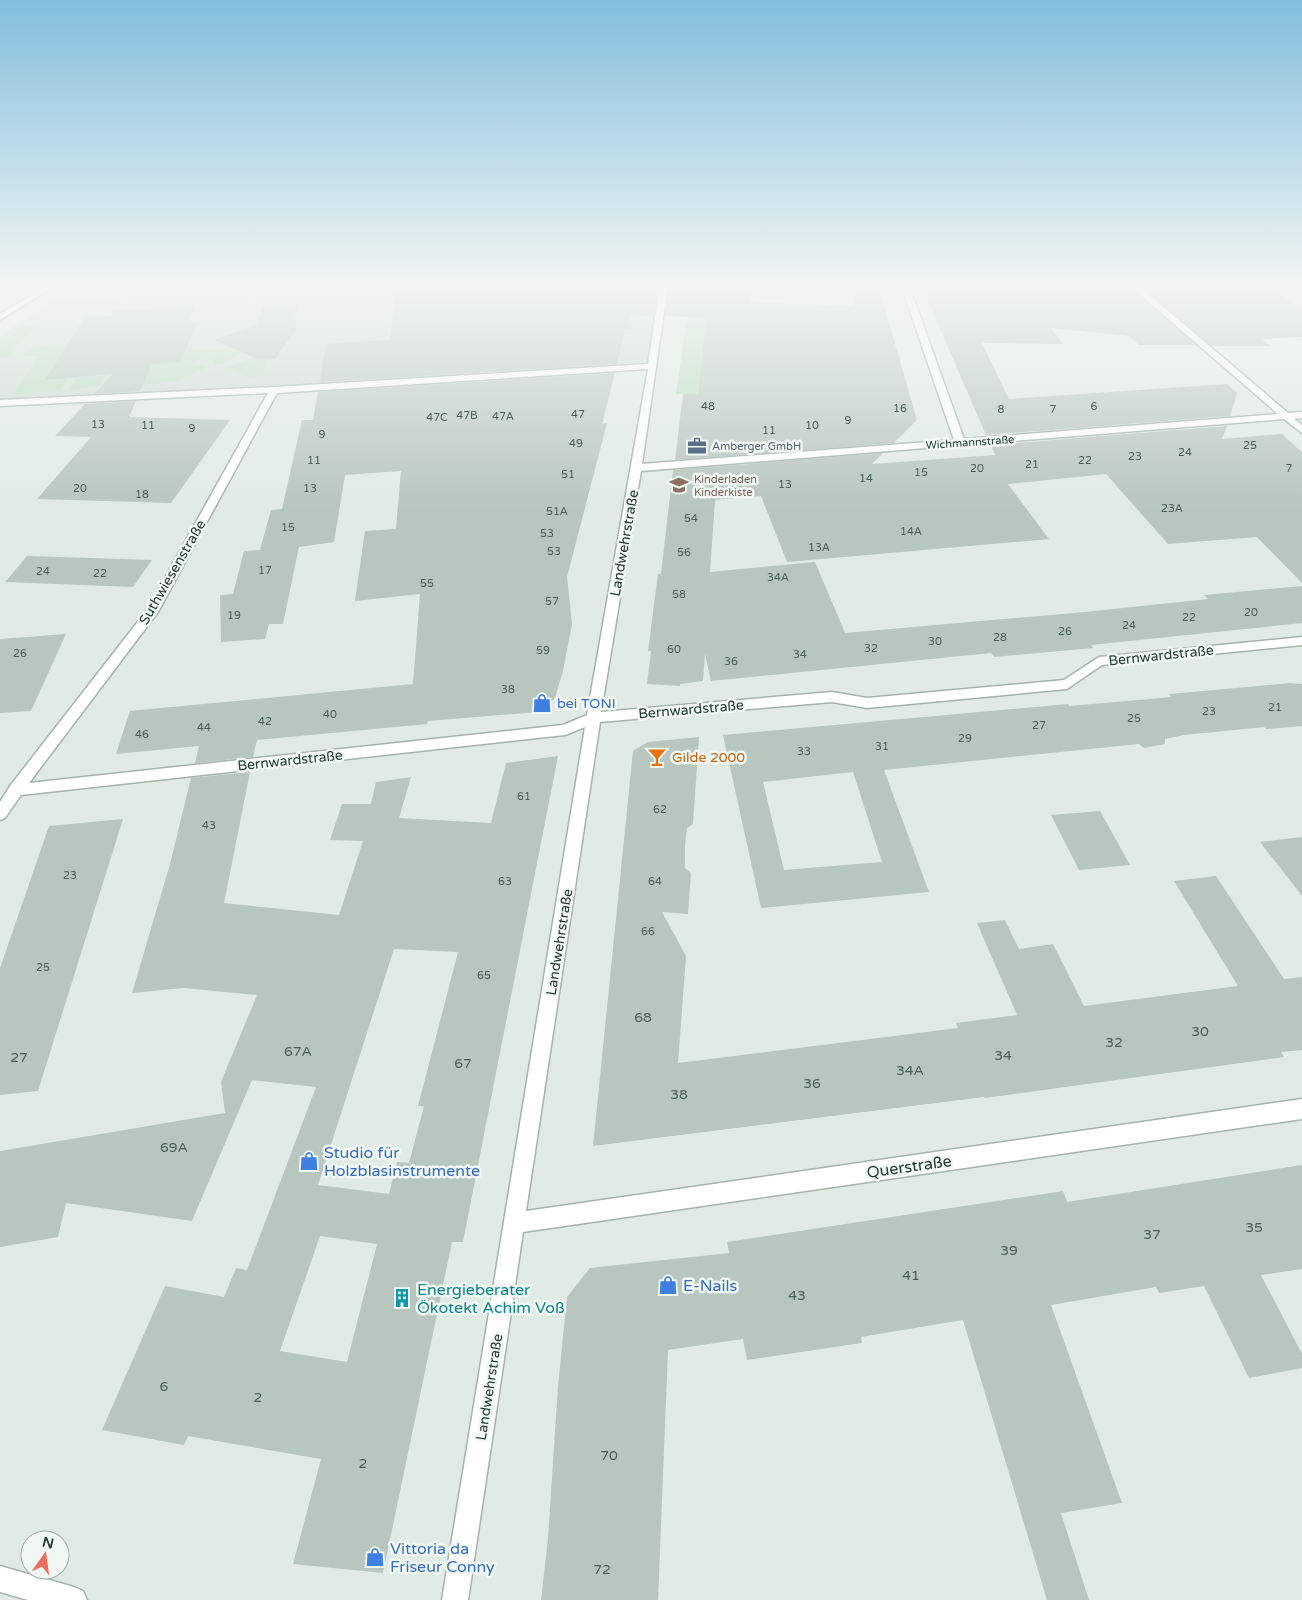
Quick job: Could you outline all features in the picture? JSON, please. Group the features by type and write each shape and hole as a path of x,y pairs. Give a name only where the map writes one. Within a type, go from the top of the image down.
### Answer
{"street":[{"name":"Landwehrstraße","path":"455,1600 516,1223 594,718 654,360"},
{"path":"931,360 960,443"},
{"path":"1220,360 1302,430"},
{"path":"0,403 274,390 653,366"},
{"name":"Suthwiesenstraße","path":"0,814 16,790 152,612 274,390"},
{"name":"Wichmannstraße","path":"637,468 1302,416"},
{"name":"Bernwardstraße","path":"16,790 565,730 594,718 832,697 867,703 1067,684 1099,661 1302,641"},
{"name":"Querstraße","path":"516,1223 1302,1109"},
{"path":"0,1579 74,1600"}],"shaded area":[{"path":"0,360 654,360 653,366 0,403"}],"green space":[{"path":"36,360 58,360 45,380 68,378 60,391 13,394"},
{"path":"181,360 202,360 197,360 195,365 208,367 176,381 134,387 127,371 150,369 152,364 180,362"},
{"path":"212,360 229,360 221,364 214,364"},
{"path":"249,360 266,360 261,377 250,378 228,367"},
{"path":"681,360 702,360 698,394 676,394"},
{"path":"108,372 100,386 68,391 76,378 99,376 101,373"}],"building":[{"path":"58,360 181,360 180,362 152,364 140,391 94,394 113,374 45,380"},
{"path":"324,360 618,360 617,364 320,382"},
{"path":"702,360 900,360 917,420 894,443 675,460 683,394 698,394"},
{"path":"953,360 990,360 1009,399 1227,384 1237,393 1230,416 986,435"},
{"path":"615,373 602,424 607,423 567,577 572,624 563,671 555,698 539,712 428,721 427,724 257,740 253,757 195,763 199,746 116,754 130,711 413,684 420,594 355,601 365,531 396,529 401,471 345,475 334,542 299,547 283,624 269,624 265,639 221,642 220,595 233,594 244,551 260,550 271,510 282,509 302,420 313,420 318,392"},
{"path":"136,401 129,417 230,420 171,503 37,499 91,437 55,436 85,404"},
{"path":"1227,426 1222,439 1282,434 1302,452 1302,583 1257,537 1168,544 1106,474 1008,484 1049,539 787,562 761,496 715,500 710,572 815,562 845,633 1085,612 1208,599 1204,595 1302,586 1302,623 1091,645 1093,648 994,657 991,653 711,681 705,654 703,681 680,684 680,686 647,684 651,651 648,651 658,574 661,574 673,470 883,453 872,464 995,455 991,445"},
{"path":"27,556 152,560 133,587 5,582"},
{"path":"66,634 31,711 0,713 0,639"},
{"path":"1290,683 1302,684 1302,726 1266,729 1264,727 1184,735 1165,739 1165,744 1144,748 1139,744 884,770 929,892 761,908 723,735 1068,704 1069,706 1171,697 1169,694","holes":["853,772 882,862 784,870 763,782"]},
{"path":"699,737 693,824 687,828 685,846 685,868 691,873 688,914 662,912 686,956 678,1063 958,1028 956,1023 1017,1015 977,923 1005,920 1019,949 1053,944 1084,1006 1238,986 1174,881 1216,876 1284,979 1302,977 1302,1050 1281,1052 1284,1057 985,1098 593,1146 633,751 648,742"},
{"path":"558,756 463,1242 452,1242 383,1573 293,1564 321,1459 188,1436 184,1445 102,1430 165,1286 224,1297 236,1268 247,1270 316,1087 252,1080 192,1221 66,1203 58,1237 0,1247 0,1151 225,1113 221,1082 257,995 183,988 132,993 170,864 191,778 250,772 224,903 339,915 363,841 330,840 342,804 371,804 376,782 411,777 399,818 491,823 506,763","holes":["394,949 458,952 418,1106 424,1106 409,1163 397,1162 389,1194 318,1185","320,1236 377,1244 347,1362 280,1351"]},
{"path":"1100,811 1130,865 1079,870 1051,815"},
{"path":"123,819 38,1091 0,1095 0,968 49,826"},
{"path":"1302,837 1302,896 1260,842"},
{"path":"1302,1165 1302,1269 1261,1275 1302,1354 1302,1368 1249,1378 1204,1286 1159,1293 1156,1287 1051,1305 1122,1503 1061,1513 1089,1600 1047,1600 963,1320 861,1337 862,1343 747,1360 743,1339 668,1350 658,1600 541,1600 548,1538 558,1386 567,1297 590,1268 729,1253 727,1242 1063,1191 1067,1202"}],"place":[{"name":"Amberger GmbH","path":"697,446"},
{"name":"Kinderladen Kinderkiste","path":"679,485"},
{"name":"bei TONI","path":"542,703"},
{"name":"Gilde 2000","path":"657,757"},
{"name":"Studio für Holzblasinstrumente","path":"309,1161"},
{"name":"E-Nails","path":"668,1285"},
{"name":"Energieberater Ökotekt Achim Voß","path":"402,1298"},
{"name":"Vittoria da Friseur Conny","path":"375,1557"}]}
